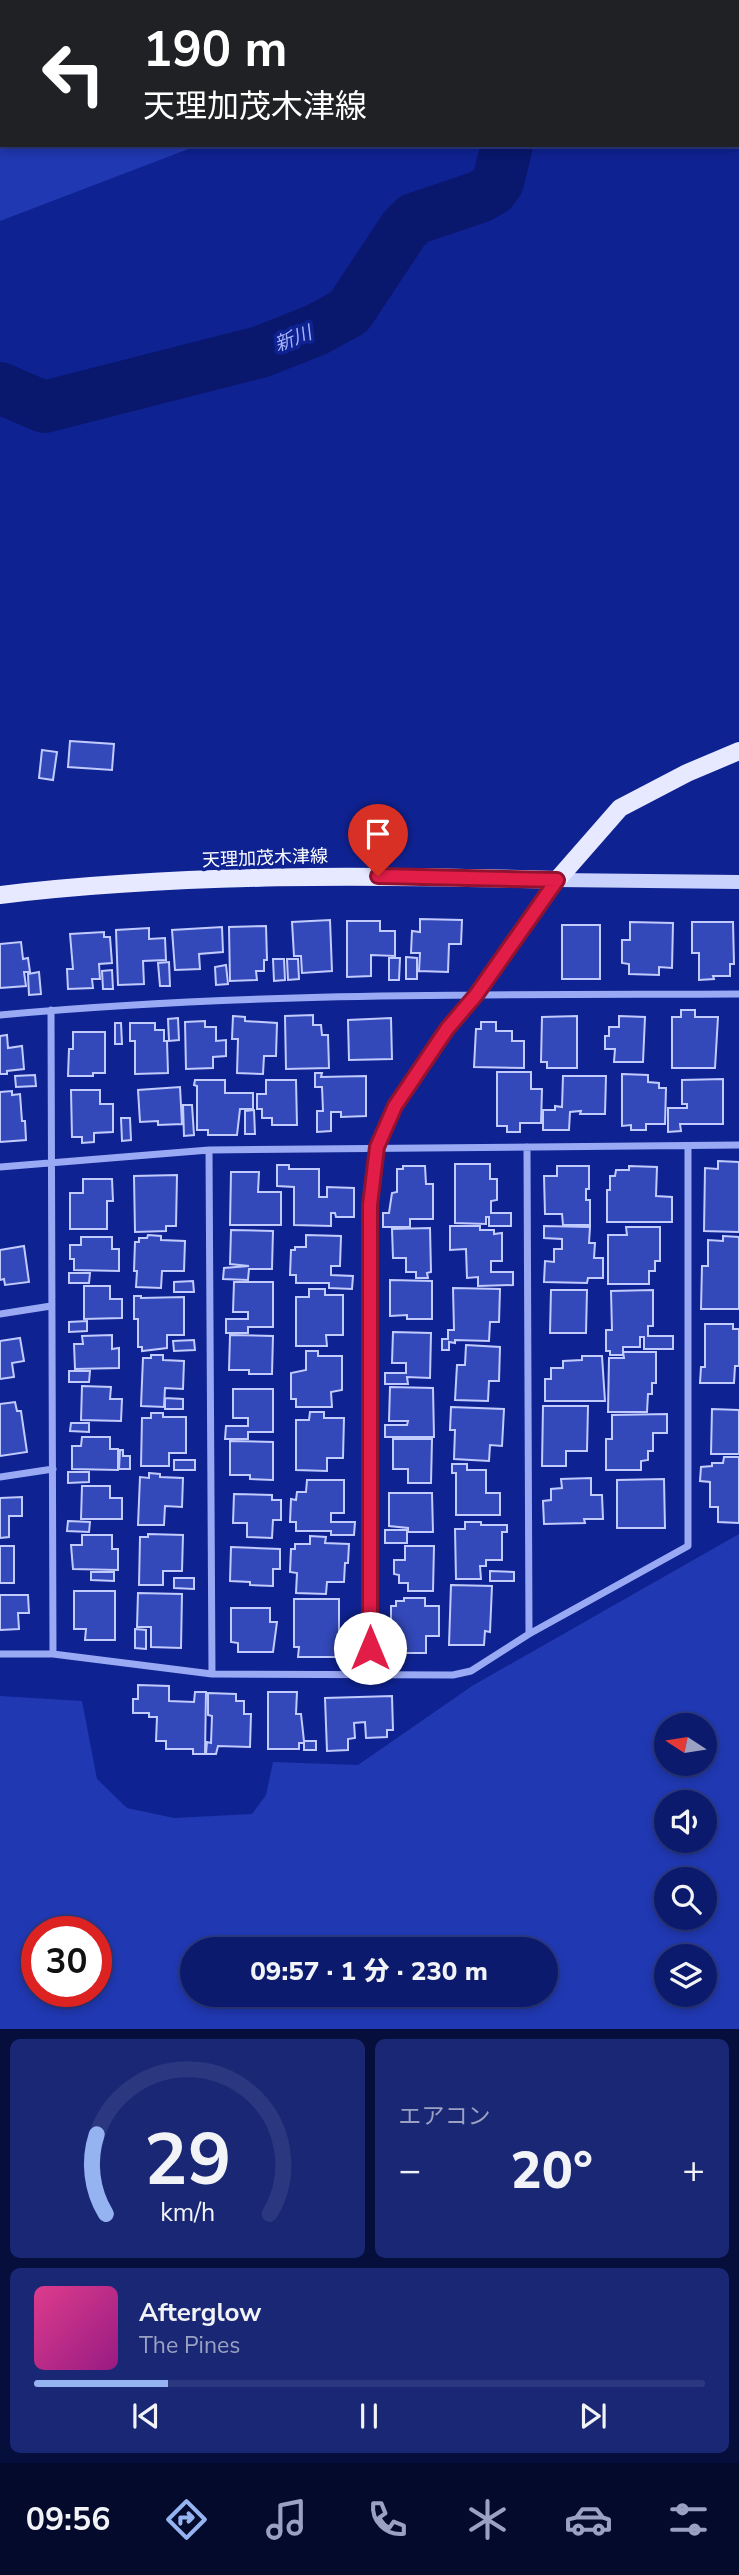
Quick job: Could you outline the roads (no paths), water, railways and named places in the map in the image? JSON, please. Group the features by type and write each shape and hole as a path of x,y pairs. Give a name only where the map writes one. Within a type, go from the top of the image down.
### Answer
{"main road":[{"path":"557,880 620,808 687,773 739,751"},
{"name":"天理加茂木津線","path":"0,895 48,889 178,882 376,876 557,880"}],"street":[{"path":"370,1676 370,1205 377,1147 395,1106 447,1029 476,995 557,880 739,882"},
{"path":"0,1015 238,1000 476,995 739,994"},
{"path":"51,1010 53,1654"},
{"path":"0,1167 209,1150 739,1145"},
{"path":"0,1654 53,1654 212,1674 453,1675 471,1671 529,1634 688,1546 688,1146"},
{"path":"527,1147 529,1634"},
{"path":"209,1150 212,1674"},
{"path":"0,1314 51,1306"},
{"path":"0,1477 53,1469"}],"waterway":[{"name":"新川","path":"0,388 44,407 260,352 316,330 349,312 404,229 414,219 492,190 498,182 507,147"}]}
